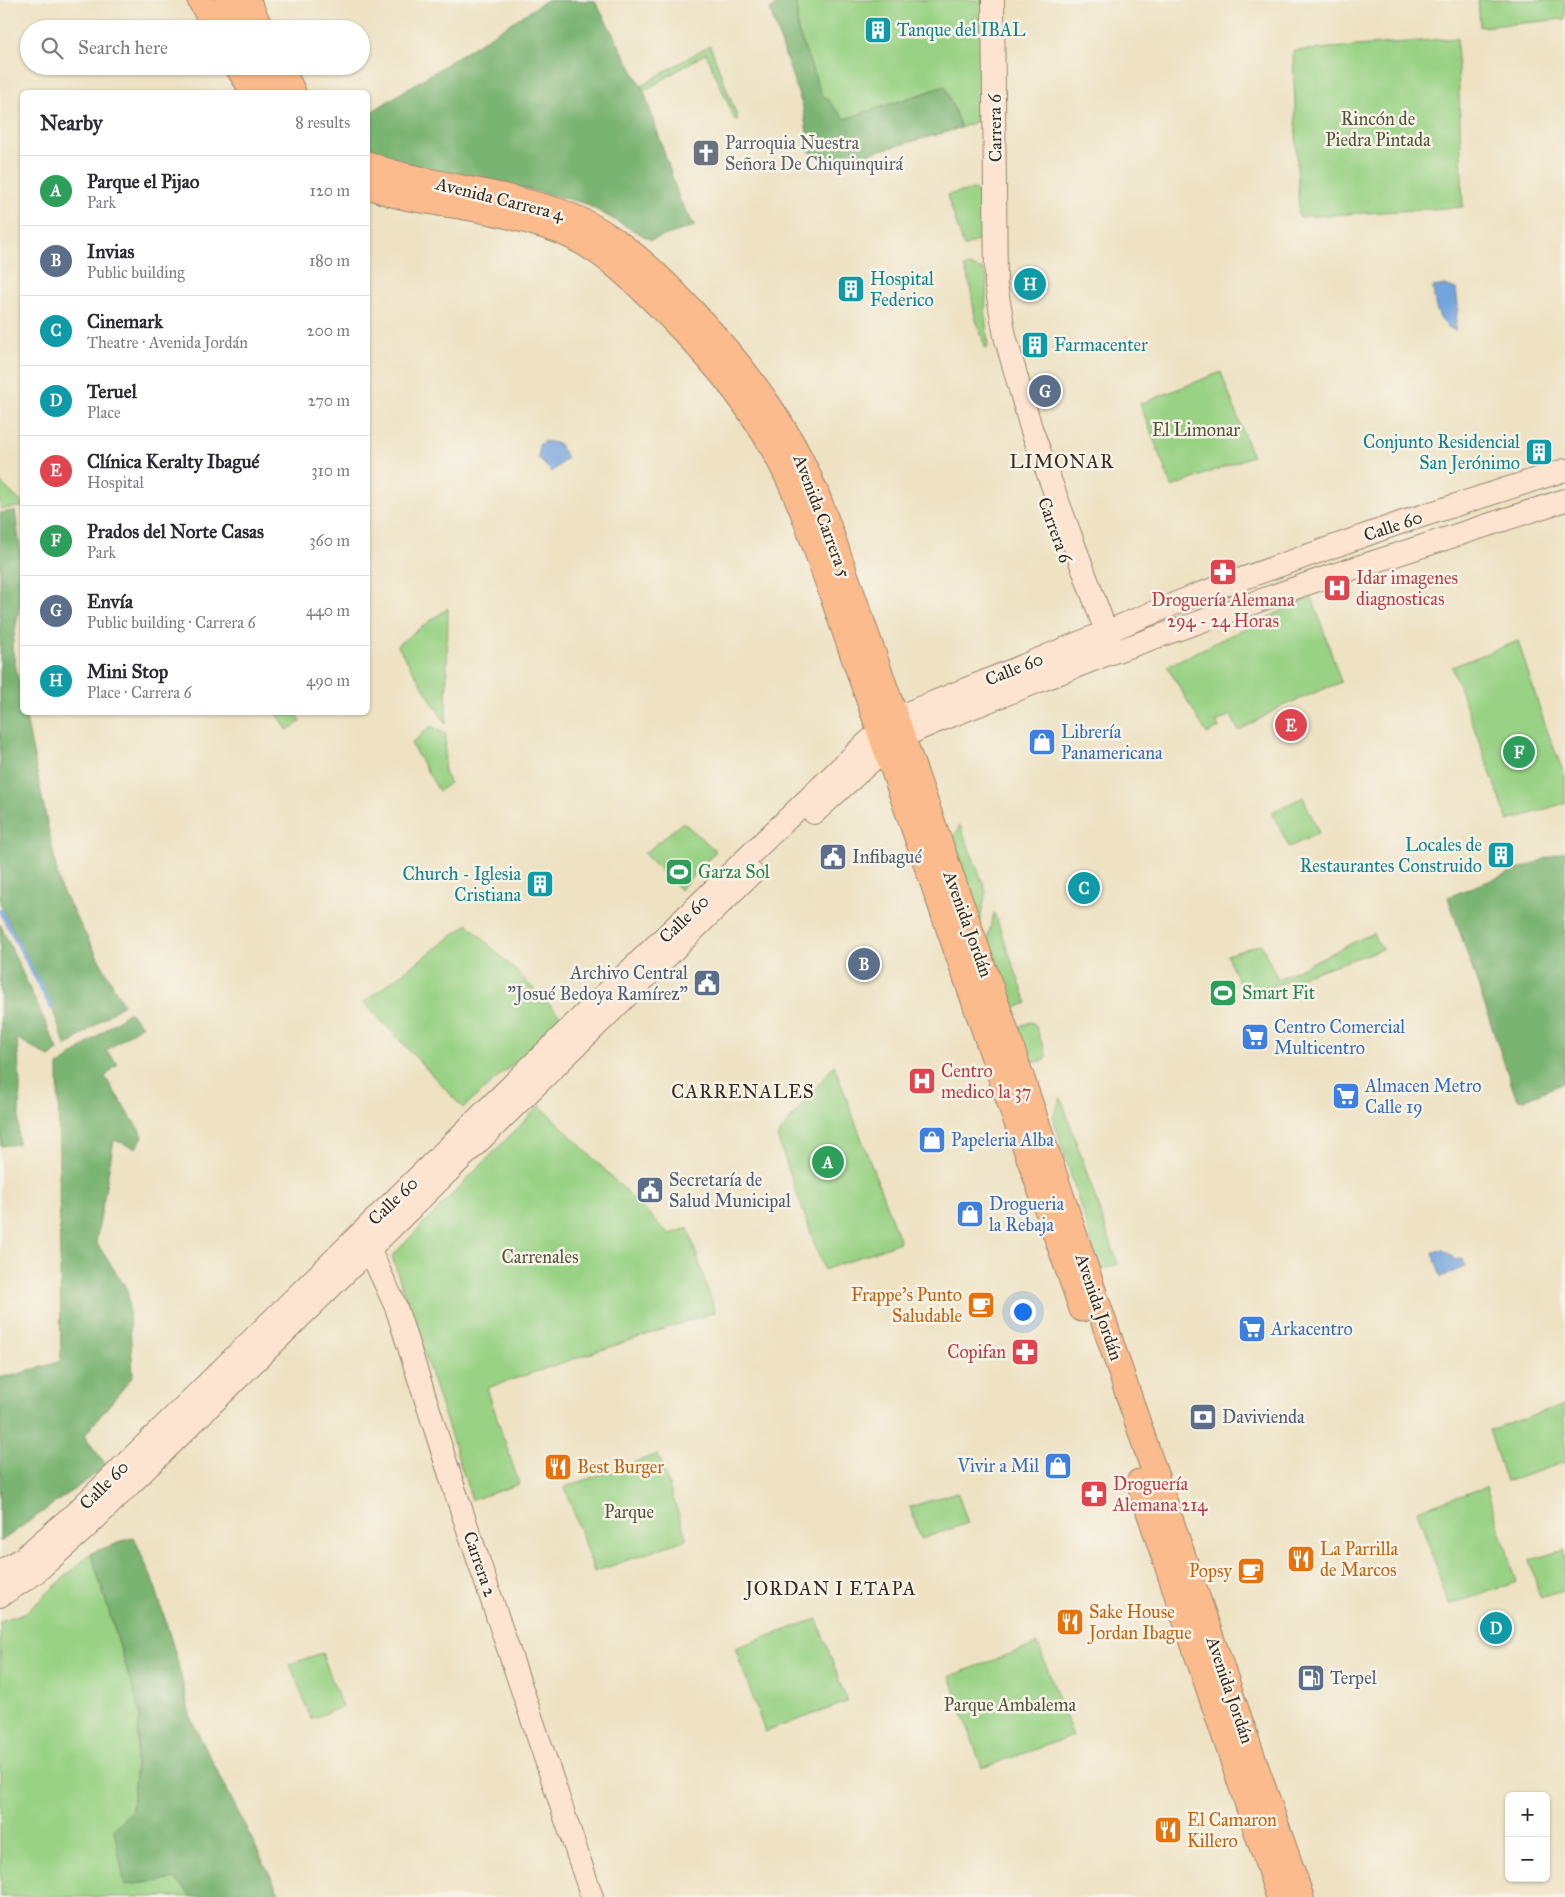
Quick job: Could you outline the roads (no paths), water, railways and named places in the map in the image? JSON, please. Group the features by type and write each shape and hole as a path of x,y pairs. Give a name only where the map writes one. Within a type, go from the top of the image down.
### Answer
{"main road":[{"path":"247,0 257,20"},
{"name":"Carrera 6","path":"993,0 996,285 1005,336 1031,428 1100,634 1109,654"},
{"path":"212,10 227,20"},
{"path":"259,75 273,81"},
{"name":"Avenida Carrera 4","path":"370,165 410,176 556,210 596,229 621,257"},
{"name":"Avenida Carrera 4","path":"370,186 404,196 481,210 552,228 621,257"},
{"name":"Avenida Carrera 5","path":"621,257 660,307 717,366 744,400 766,434 802,508 891,733"},
{"name":"Calle 60","path":"0,1596 34,1574 86,1528 363,1244 792,824 891,733 1100,634 1196,595 1400,523 1565,470"},
{"name":"Calle 60","path":"891,733 1109,654 1408,550 1565,500"},
{"name":"Avenida Jordán","path":"891,733 981,1024 1081,1309 1279,1897"},
{"name":"Avenida Jordán","path":"891,733 1002,1020 1180,1548 1301,1897"},
{"name":"Calle 60","path":"0,1572 23,1558 76,1512 363,1244"},
{"name":"Carrera 2","path":"363,1244 396,1307 455,1491 592,1897"}],"water":[{"path":"1445,285 1456,289 1458,305 1455,331 1440,318 1436,307 1433,287"},
{"path":"545,441 559,444 567,458 552,472 539,459 539,445"},
{"path":"1442,1249 1456,1260 1463,1259 1465,1267 1441,1277 1433,1253"}],"waterway":[{"path":"0,910 52,1008"}],"place":[{"name":"Tanque del IBAL","path":"878,30"},
{"name":"Parroquia Nuestra Señora De Chiquinquirá","path":"706,153"},
{"name":"Mini Stop","path":"1030,284"},
{"name":"Hospital Federico","path":"851,289"},
{"name":"Farmacenter","path":"1035,345"},
{"name":"Envía","path":"1045,391"},
{"name":"Conjunto Residencial San Jerónimo","path":"1539,452"},
{"name":"Droguería Alemana 294 - 24 Horas","path":"1223,572"},
{"name":"Idar imagenes diagnosticas","path":"1337,588"},
{"name":"Clínica Keralty Ibagué","path":"1291,725"},
{"name":"Librería Panamericana","path":"1042,742"},
{"name":"Prados del Norte Casas","path":"1519,752"},
{"name":"Locales de Restaurantes Construido","path":"1501,855"},
{"name":"Infibagué","path":"833,857"},
{"name":"Garza Sol","path":"679,872"},
{"name":"Church - Iglesia Cristiana","path":"540,884"},
{"name":"Cinemark","path":"1084,888"},
{"name":"Invias","path":"864,964"},
{"name":"Archivo Central \"Josué Bedoya Ramírez\"","path":"707,983"},
{"name":"Smart Fit","path":"1223,993"},
{"name":"Centro Comercial Multicentro","path":"1255,1037"},
{"name":"Centro medico la 37","path":"922,1081"},
{"name":"Almacen Metro Calle 19","path":"1346,1096"},
{"name":"Papeleria Alba","path":"932,1140"},
{"name":"Parque el Pijao","path":"828,1162"},
{"name":"Secretaría de Salud Municipal","path":"650,1190"},
{"name":"Drogueria la Rebaja","path":"970,1214"},
{"name":"Frappe's Punto Saludable","path":"981,1305"},
{"name":"Arkacentro","path":"1252,1329"},
{"name":"Copifan","path":"1025,1352"},
{"name":"Davivienda","path":"1203,1417"},
{"name":"Vivir a Mil","path":"1058,1466"},
{"name":"Best Burger","path":"558,1467"},
{"name":"Droguería Alemana 214","path":"1094,1494"},
{"name":"La Parrilla de Marcos","path":"1301,1559"},
{"name":"Popsy","path":"1251,1571"},
{"name":"Sake House Jordan Ibague","path":"1070,1622"},
{"name":"Teruel","path":"1496,1628"},
{"name":"Terpel","path":"1311,1678"},
{"name":"El Camaron Killero","path":"1168,1830"}],"district":[{"name":"LIMONAR","path":"1062,461"},
{"name":"CARRENALES","path":"743,1091"},
{"name":"JORDAN I ETAPA","path":"831,1588"}],"park label":[{"name":"Rincón de Piedra Pintada","path":"1378,129"},
{"name":"El Limonar","path":"1196,430"},
{"name":"Carrenales","path":"540,1257"},
{"name":"Parque","path":"629,1512"},
{"name":"Parque Ambalema","path":"1010,1705"}]}
